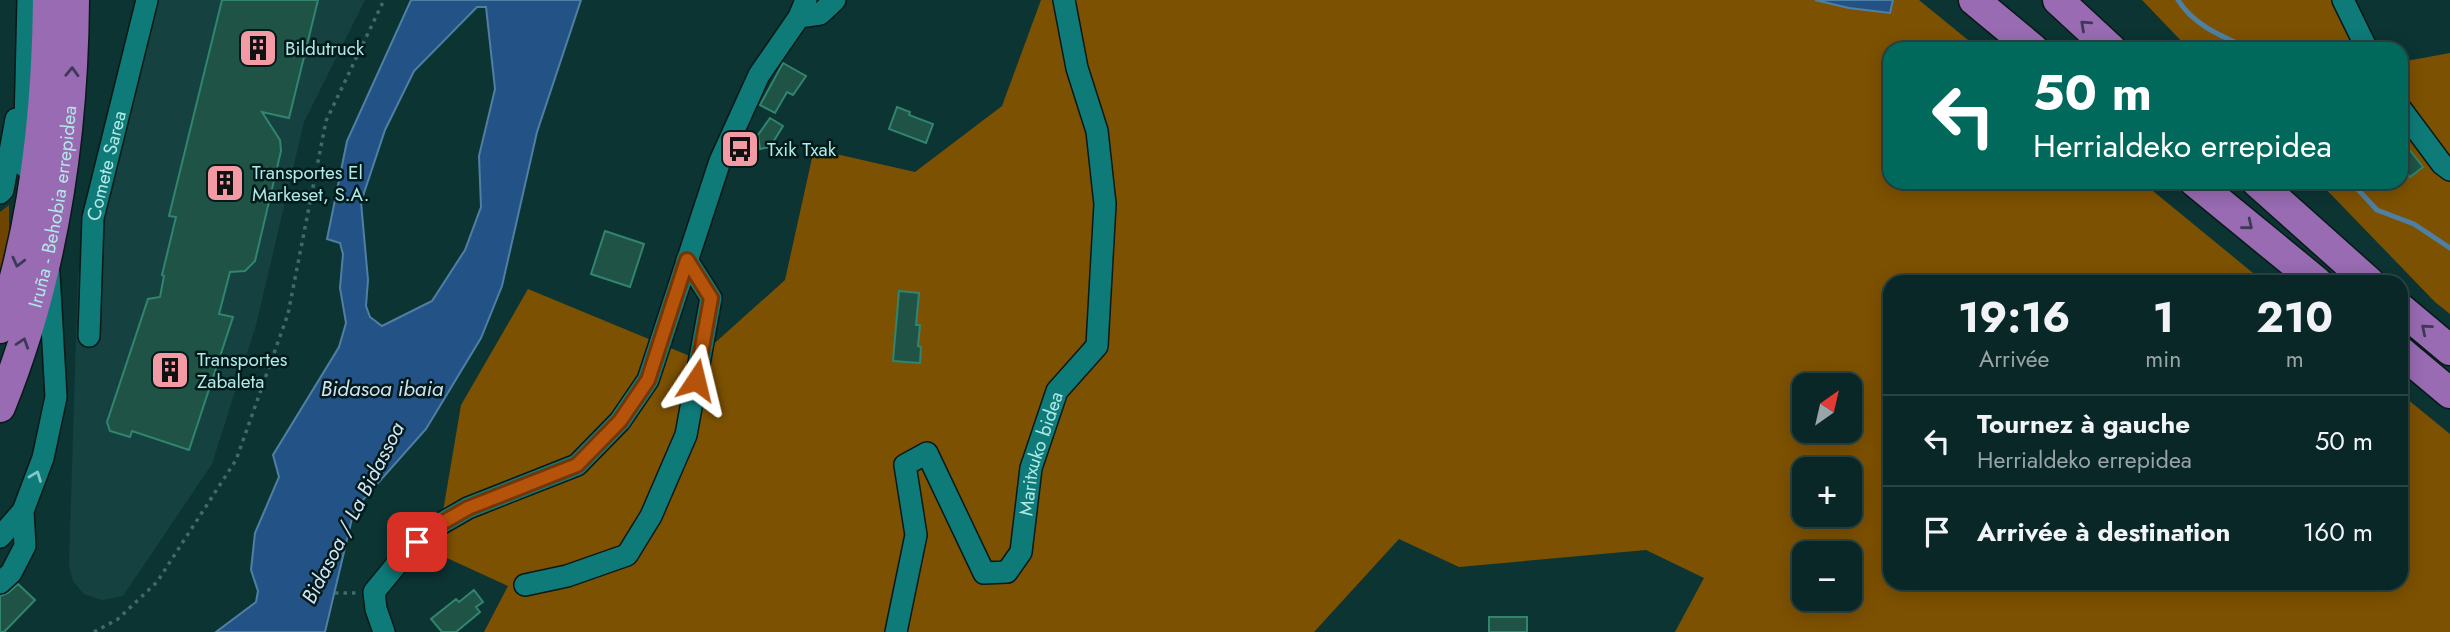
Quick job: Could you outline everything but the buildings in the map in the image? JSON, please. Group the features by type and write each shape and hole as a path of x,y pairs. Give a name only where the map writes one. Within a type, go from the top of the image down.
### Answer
{"highway":[{"name":"Iruña - Behobia errepidea","path":"0,328 30,208 44,97 48,0"},
{"name":"Iruña - Behobia errepidea","path":"0,407 30,322 48,255 65,163 71,100 75,0"},
{"path":"1974,0 2025,42"},
{"path":"2058,0 2104,42"},
{"path":"2204,189 2308,275"},
{"path":"2265,189 2361,275"},
{"path":"2408,315 2450,350"},
{"path":"2408,358 2450,393"}],"street":[{"path":"28,0 23,177 30,208"},
{"name":"Comete Sarea","path":"89,336 93,218 147,0"},
{"path":"384,632 374,592 428,531 468,508 577,465 620,421 648,380 720,161 759,75 802,8 820,14 835,0"},
{"name":"Maritxuko bidea","path":"896,632 916,535 905,465 927,453 984,573 1007,572 1021,551 1031,468 1057,391 1097,346 1105,204 1097,131 1077,68 1064,0"},
{"path":"2343,0 2364,42"},
{"path":"0,193 3,190 28,62"},
{"path":"2408,118 2442,164 2450,170"},
{"path":"0,537 23,511 43,458 56,397 48,255"},
{"path":"525,585 567,576 627,555 651,516 686,435 711,298 687,260"},
{"path":"0,583 10,573 25,546 23,511"}],"path":[{"path":"94,632 118,619 157,582 236,460 288,314 326,121 384,0"}],"shaded area":[{"path":"158,0 365,0 304,122 256,325 212,464 123,596 102,600 84,594 73,581 69,565 78,273 99,271 101,223"},
{"path":"1041,0 1919,0 1970,42 1883,42 1883,189 2151,189 2255,275 1883,275 1883,590 2408,590 2408,400 2450,434 2450,632 1675,632 1704,578 1646,550 1459,567 1399,539 1314,632 484,632 508,586 436,553 461,405 528,289 697,359 785,280 814,149 915,172 1002,106"},
{"path":"2142,0 2339,0 2371,42 2182,42"},
{"path":"2450,53 2450,314 2435,302 2326,189 2408,189 2408,61"},
{"path":"9,205 9,258 0,288 0,212"}],"water":[{"name":"Bidasoa ibaia","path":"411,0 581,0 537,132 502,286 481,338 426,429 354,510 325,632 216,632 256,602 258,591 251,570 255,533 279,477 273,455 339,347 346,323 340,288 343,254 340,243 327,239 347,141","holes":["477,7 486,7 495,89 479,156 481,207 465,250 432,301 382,326 370,317 366,306 368,280 361,202 385,130 414,71"]},
{"path":"1815,0 1893,0 1890,13"}],"waterway":[{"path":"2178,0 2201,24 2235,42"},
{"path":"2358,189 2377,210 2414,224 2450,248"}],"place":[{"name":"Bildutruck","path":"258,48"},
{"name":"Txik Txak","path":"740,149"},
{"name":"Transportes El Markeset, S.A.","path":"225,183"},
{"name":"Transportes Zabaleta","path":"170,370"}],"route":[{"path":"417,542 428,531 468,508 577,465 620,421 648,380 687,260 711,298 696,380"}],"water label":[{"name":"Bidasoa / La Bidassoa","path":"353,513"}]}
